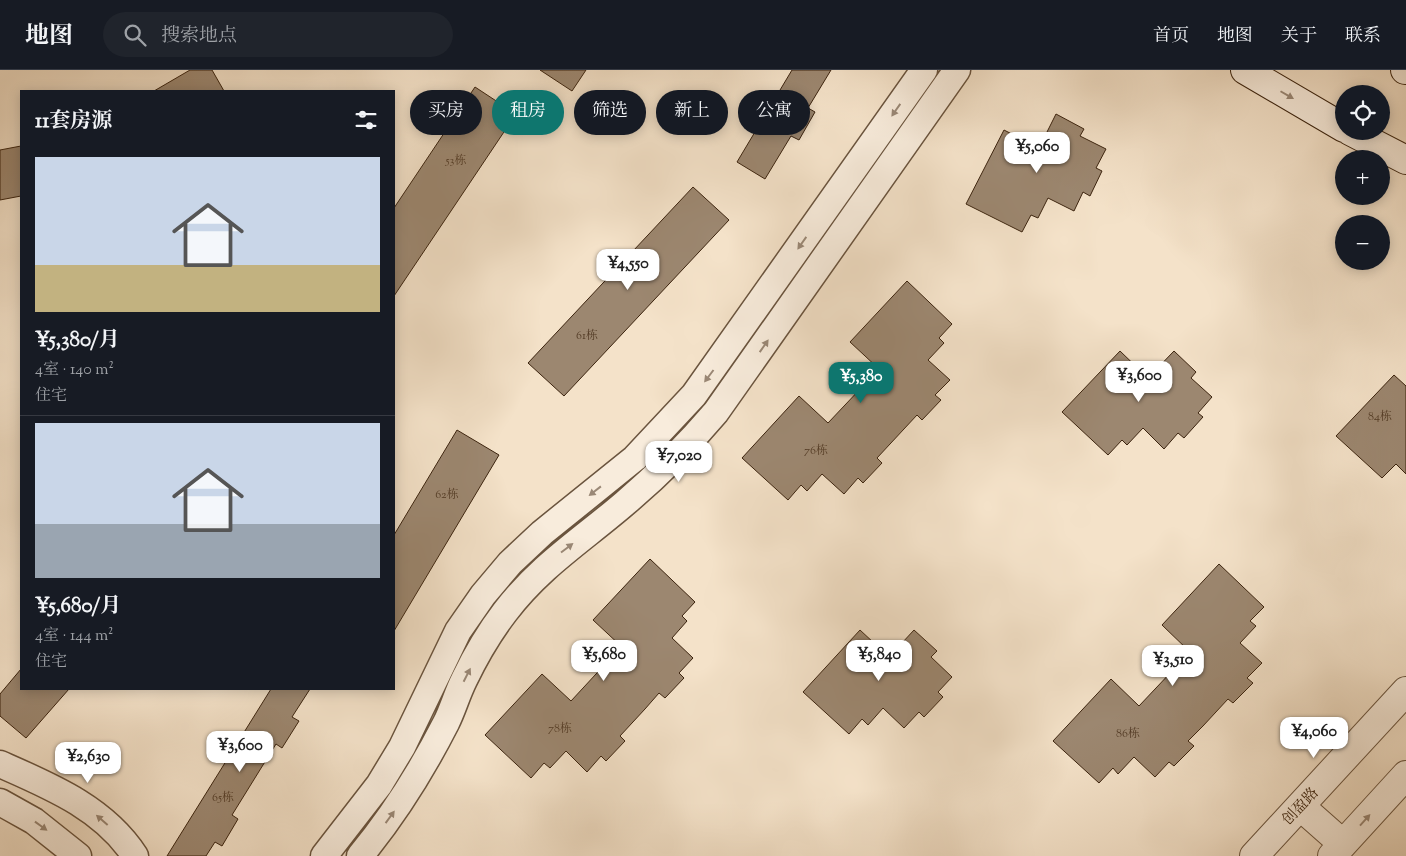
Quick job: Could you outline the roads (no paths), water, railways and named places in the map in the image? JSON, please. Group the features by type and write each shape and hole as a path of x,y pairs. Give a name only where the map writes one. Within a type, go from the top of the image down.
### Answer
{"street":[{"path":"324,856 358,814 402,748 446,654 482,596 510,563 542,533 635,458 694,395 924,70"},
{"path":"360,856 402,800 427,761 448,720 463,681 482,646 505,612 530,582 560,554 654,478 716,412 957,70"},
{"path":"1245,70 1335,123"},
{"path":"1367,140 1406,160"},
{"name":"创盈路","path":"1254,856 1406,691"},
{"path":"0,764 53,787 81,804 102,820 135,856"},
{"path":"1300,806 1338,850 1406,775"},
{"path":"0,802 34,821 78,856"}]}
